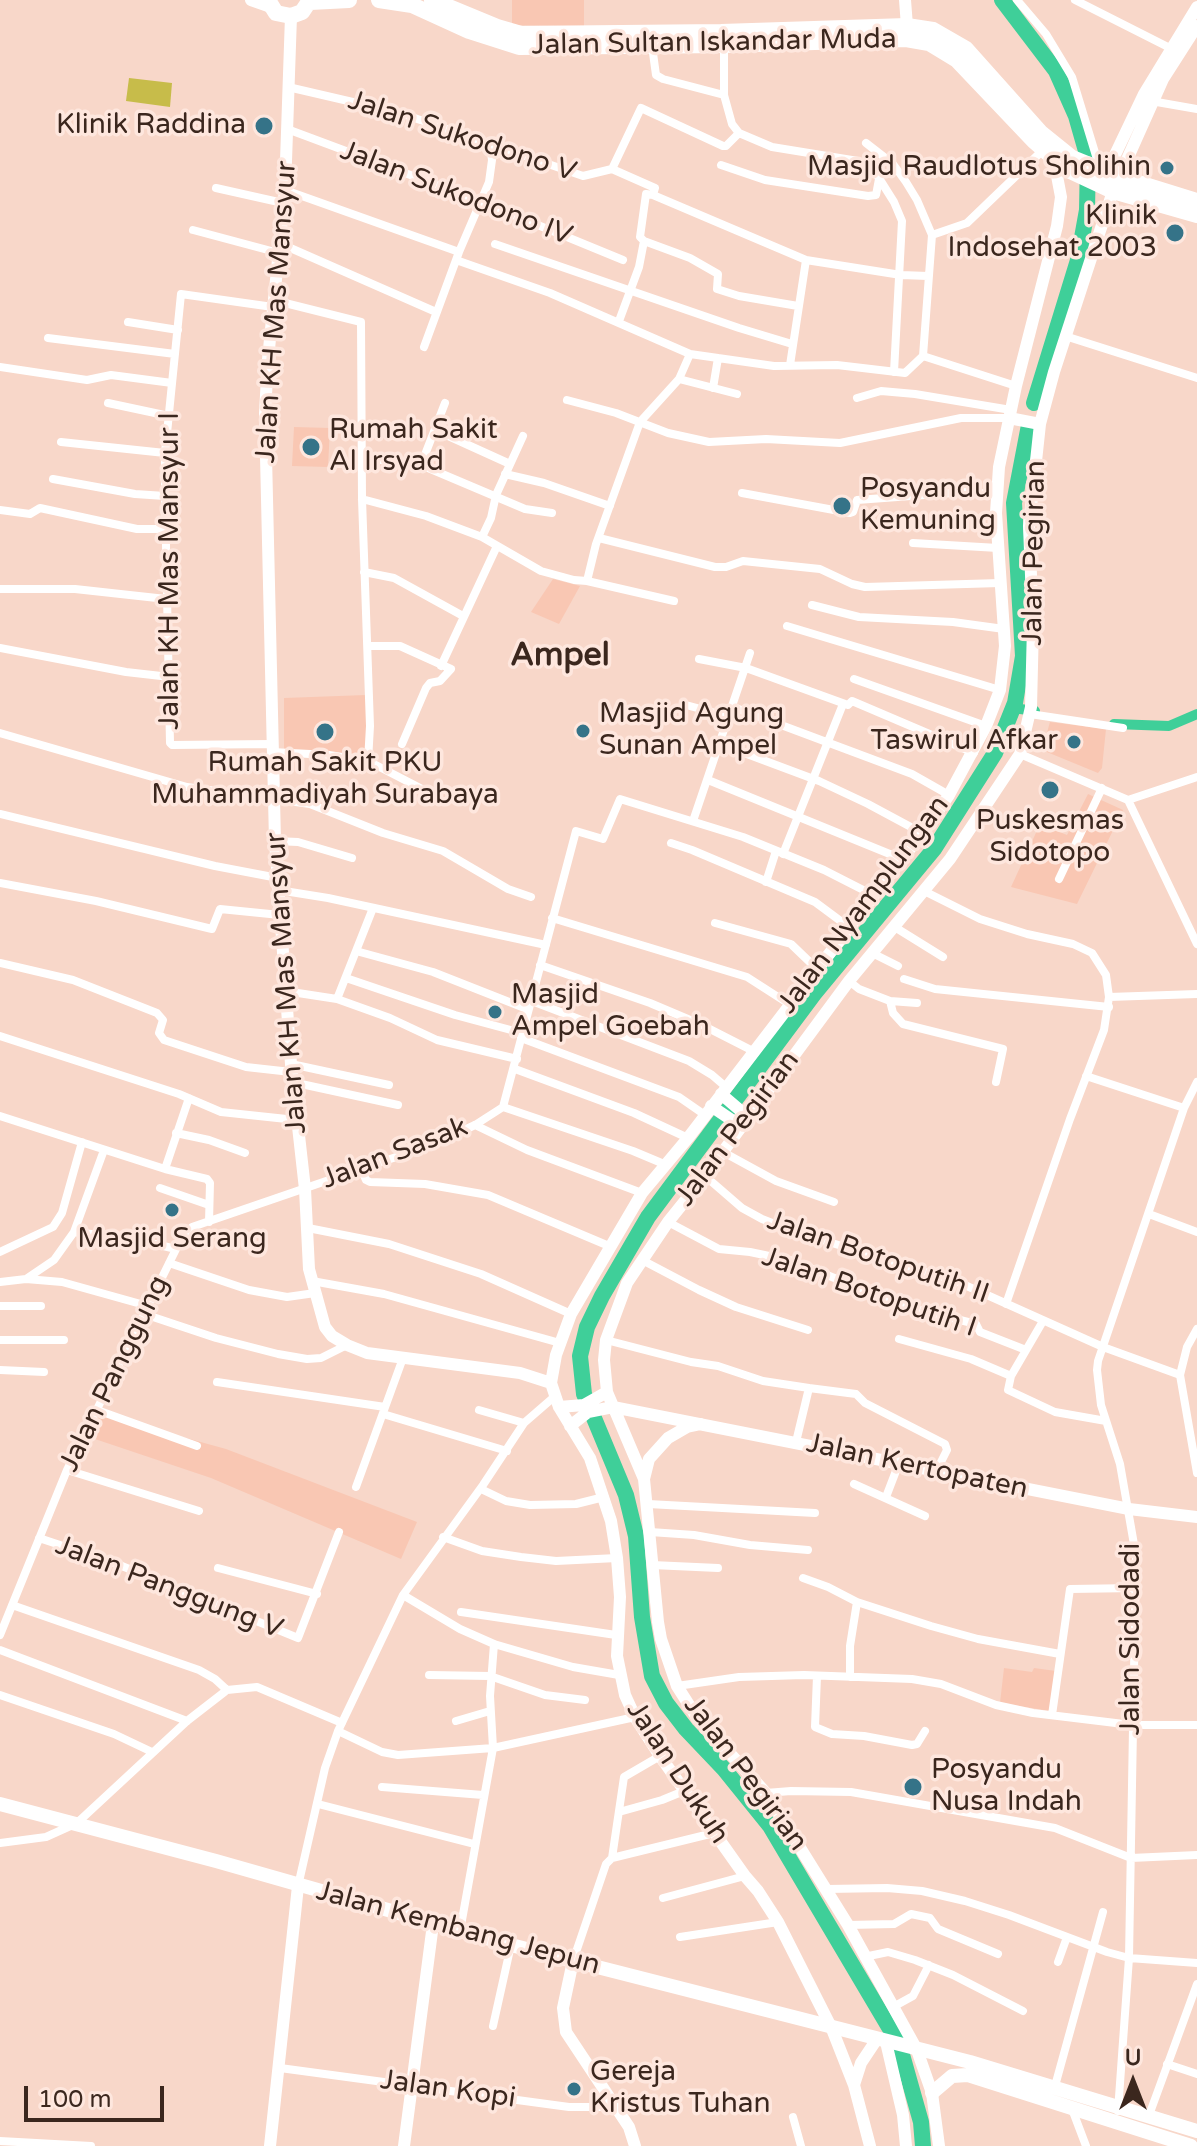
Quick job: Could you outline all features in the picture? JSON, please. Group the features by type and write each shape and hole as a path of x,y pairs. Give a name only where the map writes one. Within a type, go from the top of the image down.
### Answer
{"highway":[{"path":"269,4 276,13 291,16 302,12 310,1 349,0"},
{"name":"Jalan Sultan Iskandar Muda","path":"379,0 412,5 469,31 519,47 906,39 929,43 957,60 1048,155 1098,177"},
{"name":"Jalan Sultan Iskandar Muda","path":"432,0 489,25 521,34 907,26 933,30 966,49 1041,133 1098,177"},
{"path":"1098,177 1197,201"},
{"path":"1098,177 1197,215"}],"main road":[{"path":"251,0 269,4"},
{"path":"905,0 907,26"},
{"path":"1147,100 1170,48 1197,7"},
{"name":"Jalan KH Mas Mansyur","path":"291,16 284,196 265,413 275,841 291,1072 313,1287 325,1327 332,1336 347,1345"},
{"path":"1147,100 1197,26"},
{"name":"Jalan Pegirian","path":"896,2044 893,2007 827,1889 766,1793 696,1716 677,1686 661,1639 644,1479 605,1402 606,1340 627,1283 668,1222 849,981 950,859 1020,754 1031,711 1033,625 1030,512 1040,424 1065,336 1098,177 1147,100"},
{"name":"Jalan Nyamplungan","path":"557,1402 551,1383 560,1343 571,1314 642,1193 725,1094 753,1051 922,833 949,795 986,726 1000,690 1005,657 997,494 1016,386 1057,226 1061,197 1048,155"},
{"path":"1010,414 1040,424"},
{"path":"725,1094 742,1120"},
{"path":"710,1110 742,1120"},
{"path":"347,1345 367,1353 520,1373 551,1383"},
{"path":"557,1402 582,1410"},
{"name":"Jalan Dukuh","path":"557,1402 590,1458 604,1497 617,1558 619,1675 635,1717 778,1922 832,2029 854,2085 870,2146"},
{"path":"570,1426 582,1410 605,1402"},
{"name":"Jalan Kertopaten","path":"605,1402 936,1472 1129,1509 1197,1517"},
{"path":"644,1479 649,1459 668,1438 687,1427 706,1423"},
{"name":"Jalan Kembang Jepun","path":"0,1804 460,1932 970,2062 1055,2086 1118,2114"},
{"path":"270,2146 298,1886"},
{"path":"404,2146 433,1924"},
{"path":"573,1961 563,2008 566,2032 629,2127 635,2146"},
{"path":"854,2085 861,2063 896,2044"},
{"path":"896,2044 932,2093 939,2146"},
{"path":"896,2044 906,2146"},
{"path":"932,2093 952,2076 962,2074 1071,2107 1118,2114 1191,2146"},
{"path":"1146,2124 1197,2131"}],"street":[{"path":"1017,0 1046,34 1072,77 1098,177"},
{"path":"1075,0 1170,48"},
{"path":"724,45 724,95 732,124 739,133 772,147 854,159 879,178 902,221 894,372"},
{"path":"652,46 656,75 724,95"},
{"name":"Jalan Sukodono V","path":"288,87 400,113 589,176 596,171 612,169"},
{"path":"1147,100 1197,109"},
{"path":"653,195 655,188 612,169 641,108 723,146 739,133"},
{"name":"Jalan Sukodono IV","path":"287,129 623,260"},
{"path":"216,188 284,196 457,256 619,321 690,354 774,366 837,365 909,371 923,356 932,235 906,182 893,164 866,143"},
{"path":"424,347 490,177 490,145"},
{"path":"932,235 967,223 1048,155"},
{"path":"721,165 765,180 868,196 877,193 879,178"},
{"path":"798,306 717,289 718,274 690,258 644,241 640,237 646,194 806,260 901,275 928,276"},
{"path":"193,230 279,248 436,312"},
{"path":"619,321 639,267 644,241"},
{"path":"495,244 792,344"},
{"path":"790,365 806,260"},
{"name":"Jalan KH Mas Mansyur I","path":"272,748 171,745 165,453 182,293 273,304"},
{"path":"273,304 361,322 361,456 370,726 368,761"},
{"path":"128,322 178,330"},
{"path":"1065,336 1197,378"},
{"path":"48,338 175,354"},
{"path":"587,581 640,422 679,379 690,354"},
{"path":"923,356 1016,386"},
{"path":"713,388 718,358"},
{"path":"0,367 87,380 111,375 172,383"},
{"path":"679,379 737,394"},
{"path":"857,398 881,391 915,394 1010,414"},
{"path":"567,400 705,442 766,439 840,443 954,419 1010,414"},
{"path":"108,403 169,416"},
{"path":"445,403 421,463 525,509 552,513"},
{"path":"435,430 510,464"},
{"path":"482,537 496,495 523,436"},
{"path":"61,442 165,453"},
{"path":"361,456 391,462"},
{"path":"505,474 544,483 610,506"},
{"path":"53,479 135,494 165,496"},
{"path":"742,493 850,513 857,500 965,492 997,494"},
{"path":"362,499 426,516 482,537 541,571 674,601"},
{"path":"0,510 30,514 40,508 137,529 166,529"},
{"path":"599,538 715,567 743,561 820,569 865,587 1000,583"},
{"path":"913,543 998,548"},
{"path":"441,666 497,546"},
{"path":"364,572 394,578 463,616"},
{"path":"0,589 75,589 166,599"},
{"path":"812,605 859,617 953,622 1004,629"},
{"path":"787,626 1000,690"},
{"path":"368,646 400,646 451,669 440,681 430,683 426,688 402,744"},
{"path":"0,648 126,672 170,677"},
{"path":"693,821 750,653"},
{"path":"699,659 746,668 843,704 848,705 852,701 974,753"},
{"path":"854,679 986,726"},
{"path":"766,882 799,815 843,704"},
{"path":"686,705 730,717"},
{"path":"733,707 912,774 949,795"},
{"path":"1031,711 1123,728"},
{"path":"0,733 187,787 310,804 383,833 443,851 508,889 531,897"},
{"path":"720,744 813,779 922,833"},
{"path":"272,748 368,761 424,790"},
{"path":"1020,754 1128,800 1197,944"},
{"path":"1128,800 1197,777"},
{"path":"708,780 902,859"},
{"path":"1059,879 1102,788"},
{"path":"503,1107 515,1069 528,1004 577,831 603,839 620,799 780,852 875,896"},
{"path":"0,814 373,908 546,945"},
{"path":"275,841 298,842 352,858"},
{"path":"671,843 825,908 850,928"},
{"path":"0,883 96,901 212,929 220,909 280,915"},
{"path":"924,891 980,919 1073,944 1092,953 1106,975 1109,1002 1100,1041 1006,1304"},
{"path":"337,999 373,908"},
{"path":"552,918 747,977 789,1004"},
{"path":"715,923 791,944 817,969"},
{"path":"893,926 943,957"},
{"path":"356,951 433,972 689,1061 712,1075 725,1094"},
{"path":"872,953 898,966"},
{"path":"0,963 73,980 157,1013 163,1020 159,1033 164,1040 246,1067 389,1085"},
{"path":"540,965 650,1003 753,1051"},
{"path":"346,978 521,1035 710,1110"},
{"path":"904,979 935,989 1109,1002 1197,994"},
{"path":"849,981 859,989 890,1001 917,1003"},
{"path":"285,991 337,999 390,1018 437,1040 517,1059"},
{"path":"890,1001 893,1013 903,1024 1003,1049 996,1082"},
{"path":"0,1036 231,1114 296,1120"},
{"path":"515,1069 634,1113 688,1138"},
{"path":"291,1072 398,1105"},
{"path":"1086,1076 1184,1108"},
{"name":"Jalan Sidodadi","path":"1118,2114 1129,1958 1136,1556 1120,1464 1097,1383 1098,1361 1184,1108 1197,1082"},
{"path":"165,1169 189,1098"},
{"name":"Jalan Sasak","path":"305,1189 434,1144 475,1125 503,1107 664,1164"},
{"path":"0,1116 165,1169 207,1179 210,1183 209,1222"},
{"path":"475,1125 527,1150 642,1193"},
{"path":"176,1133 209,1140 245,1153"},
{"path":"0,1252 53,1227 62,1213 82,1142"},
{"path":"26,1279 54,1260 74,1232 104,1150"},
{"path":"723,1152 776,1181 834,1202"},
{"path":"361,1169 370,1182 425,1184 488,1195 609,1246"},
{"name":"Jalan Botoputih II","path":"705,1176 742,1208 762,1219 958,1282 1103,1347 1180,1375"},
{"path":"160,1188 209,1205"},
{"name":"Jalan Panggung","path":"0,1635 67,1470 182,1237 192,1227 305,1189"},
{"path":"1149,1214 1197,1232"},
{"name":"Jalan Botoputih I","path":"668,1222 719,1249 793,1261 900,1305 976,1324 980,1332 1026,1350"},
{"path":"308,1228 389,1244 481,1274 571,1314"},
{"path":"74,1232 134,1239 176,1249"},
{"path":"642,1260 736,1307 808,1330"},
{"path":"169,1263 249,1290 287,1297 313,1287 384,1294 560,1343"},
{"path":"0,1282 26,1279 76,1285 216,1338 278,1354 321,1358 347,1345"},
{"path":"0,1306 41,1306"},
{"path":"1043,1321 1011,1376 1007,1385 1011,1392 1055,1412 1106,1421"},
{"path":"1197,1329 1187,1347 1180,1375 1197,1473"},
{"path":"899,1339 971,1359 1011,1376"},
{"path":"0,1340 64,1340"},
{"path":"606,1340 718,1366 763,1381 856,1394 865,1403 945,1444 947,1450 936,1472"},
{"path":"356,1487 403,1358"},
{"path":"0,1370 44,1372"},
{"path":"217,1382 384,1410 507,1451"},
{"path":"796,1442 809,1388"},
{"path":"298,1886 325,1768 340,1727 403,1595 481,1489 524,1423 557,1402"},
{"path":"97,1410 197,1446"},
{"path":"479,1410 524,1423"},
{"path":"886,1497 899,1463"},
{"path":"67,1470 199,1511"},
{"path":"854,1484 925,1516"},
{"path":"481,1489 506,1501 530,1505 576,1504 604,1497"},
{"path":"648,1504 815,1513"},
{"path":"218,1568 317,1594 339,1532"},
{"path":"650,1532 808,1550"},
{"path":"443,1537 482,1551 521,1557 556,1561 617,1558"},
{"name":"Jalan Panggung V","path":"39,1538 132,1569 298,1638 317,1594"},
{"path":"652,1565 718,1568"},
{"path":"803,1578 857,1602 978,1639 1060,1654"},
{"path":"1052,1715 1070,1589 1136,1588"},
{"path":"403,1595 460,1629 494,1644 573,1667 619,1675"},
{"path":"850,1677 850,1646 857,1602"},
{"path":"12,1605 199,1670 227,1690"},
{"path":"461,1612 616,1635"},
{"path":"460,1932 493,1748 490,1676 494,1644"},
{"path":"0,1650 187,1721"},
{"path":"429,1675 490,1676 545,1695 585,1700"},
{"path":"677,1686 739,1677 817,1676 931,1681 996,1705 1052,1715 1132,1725 1197,1725"},
{"path":"817,1676 815,1727 832,1734 912,1745 917,1744 925,1731"},
{"path":"0,1843 53,1835 77,1823 152,1752 227,1690 257,1687 389,1754 493,1748 635,1717"},
{"path":"0,1695 114,1734 152,1752"},
{"path":"456,1721 490,1711"},
{"path":"573,1961 609,1861 625,1775 660,1756"},
{"path":"382,1787 483,1795"},
{"path":"619,1812 684,1791"},
{"path":"766,1793 839,1791 871,1795 1055,1828 1131,1858 1197,1855"},
{"path":"318,1804 474,1844"},
{"path":"609,1861 714,1833"},
{"path":"663,1898 745,1876"},
{"path":"827,1889 922,1891 965,1901 1129,1958 1197,1963"},
{"path":"1055,2086 1103,1912"},
{"path":"848,1925 894,1924 909,1914 930,1918 938,1929 998,1954"},
{"path":"680,1937 778,1922"},
{"path":"1058,1962 1067,1937"},
{"path":"493,2026 511,1945"},
{"path":"864,1957 888,1952 929,1965 1023,2011"},
{"path":"893,2007 913,1996 929,1965"},
{"path":"1146,2124 1197,1984"},
{"path":"1184,2020 1197,2025"},
{"path":"1167,2064 1197,2074"},
{"name":"Jalan Kopi","path":"280,2068 569,2107 616,2107"},
{"path":"1071,2107 1086,2146"},
{"path":"793,2117 801,2146"},
{"path":"0,2141 91,2146"}],"shaded area":[{"path":"512,0 584,0 584,26 512,25"},
{"path":"129,78 172,83 170,107 126,101"},
{"name":"Rumah Sakit Al Irsyad","path":"294,427 330,428 328,467 292,466"},
{"path":"553,579 580,586 559,624 531,612"},
{"name":"Rumah Sakit PKU Muhammadiyah Surabaya","path":"366,695 366,754 284,751 284,698"},
{"name":"Taswirul Afkar","path":"1050,722 1106,729 1102,768 1098,773 1042,750"},
{"path":"1088,794 1123,810 1077,904 1011,887 1040,824 1067,835"},
{"path":"99,1414 226,1449 417,1522 401,1559 211,1478 89,1437"},
{"path":"1004,1668 1056,1671 1050,1711 1000,1703"}],"waterway":[{"path":"1002,0 1056,71 1076,116 1088,158 1087,210 1078,260 1034,403"},
{"path":"923,2146 921,2122 899,2044 770,1826 724,1769 686,1729 666,1703 652,1676 642,1617 636,1536 626,1495 584,1394 580,1356 587,1327 602,1296 648,1217 814,994 934,849 995,753 1015,703 1023,656 1014,503 1029,425"},
{"path":"1013,708 1035,711"},
{"path":"1114,724 1169,726 1197,714"}],"place":[{"name":"Klinik Raddina","path":"264,126"},
{"name":"Masjid Raudlotus Sholihin","path":"1167,168"},
{"name":"Klinik Indosehat 2003","path":"1175,233"},
{"name":"Rumah Sakit Al Irsyad","path":"311,447"},
{"name":"Posyandu Kemuning","path":"842,506"},
{"name":"Masjid Agung Sunan Ampel","path":"583,731"},
{"name":"Rumah Sakit PKU Muhammadiyah Surabaya","path":"325,732"},
{"name":"Taswirul Afkar","path":"1074,742"},
{"name":"Puskesmas Sidotopo","path":"1050,790"},
{"name":"Masjid Ampel Goebah","path":"495,1012"},
{"name":"Masjid Serang","path":"172,1210"},
{"name":"Posyandu Nusa Indah","path":"913,1787"},
{"name":"Gereja Kristus Tuhan","path":"574,2089"}],"district":[{"name":"Ampel","path":"560,657"}]}
